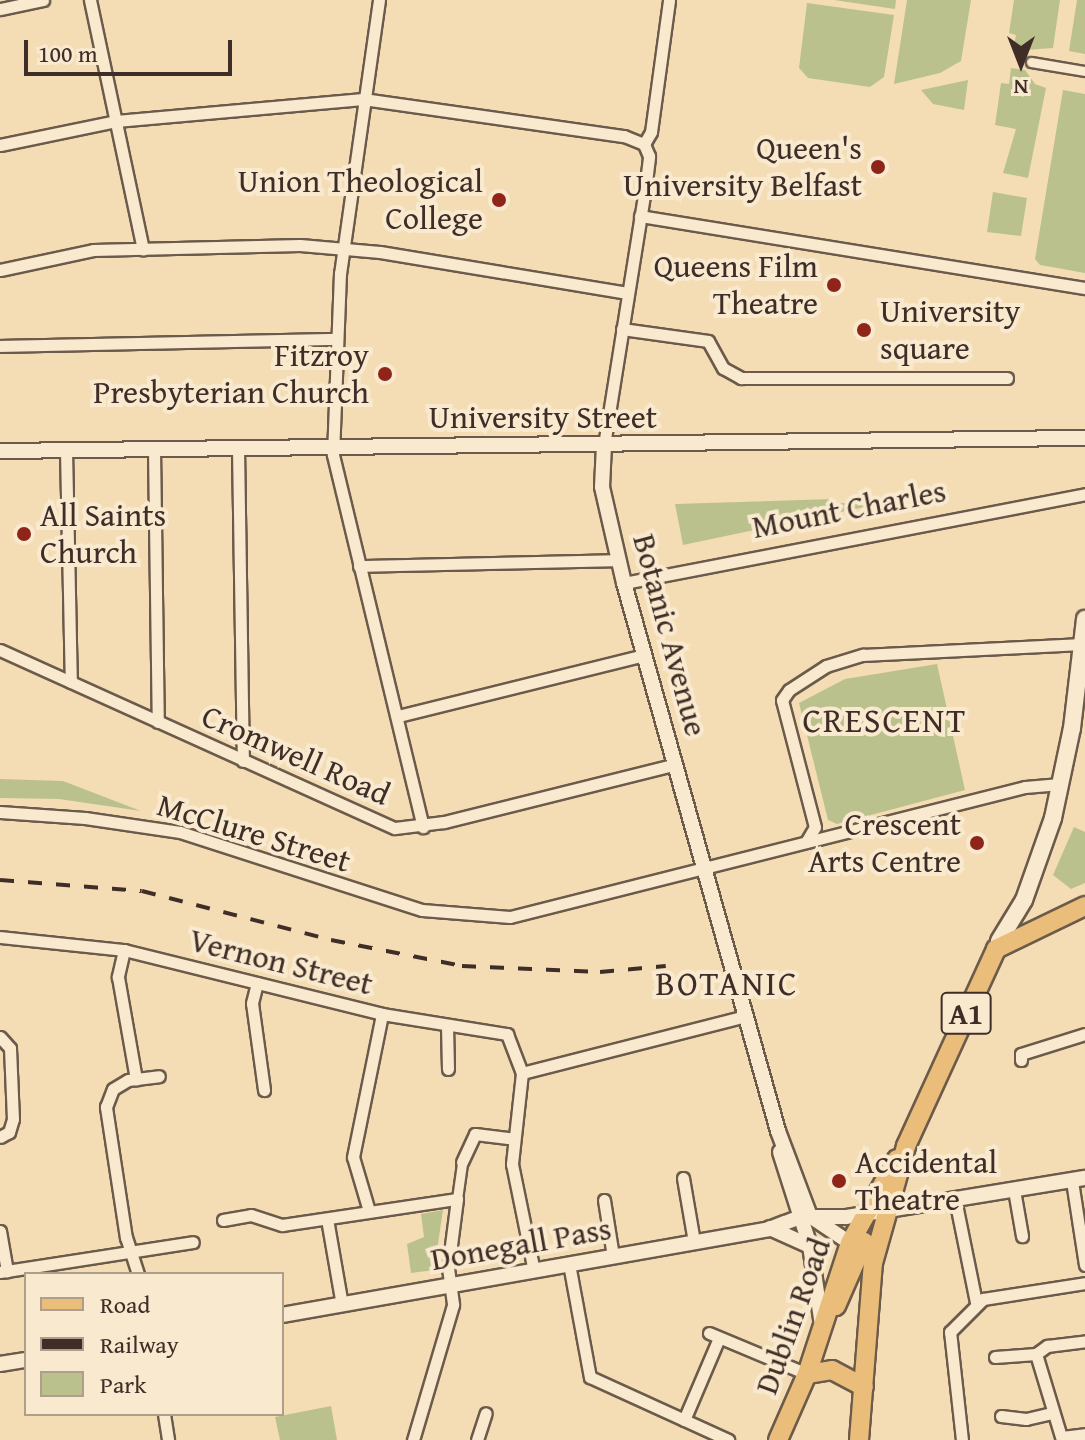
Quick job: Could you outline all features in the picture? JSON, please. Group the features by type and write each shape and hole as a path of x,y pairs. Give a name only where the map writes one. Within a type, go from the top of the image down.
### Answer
{"main road":[{"path":"997,945 1022,880 1036,862 1060,784 1083,663 1085,619"},
{"name":"A1","path":"859,1440 864,1387 861,1252 876,1211 997,945 1085,906"},
{"name":"Dublin Road","path":"778,1440 807,1374 821,1329 861,1252 876,1211"},
{"path":"807,1374 832,1370 864,1387"}],"street":[{"path":"0,8 43,0"},
{"path":"90,0 143,249"},
{"path":"379,0 344,247 335,339 333,445 359,566 423,827"},
{"name":"Botanic Avenue","path":"669,0 651,132 644,144 649,156 604,445 602,487 624,583 778,1131 788,1190 805,1216 821,1329"},
{"path":"1027,62 1085,71"},
{"path":"0,145 116,121 363,99 624,136 644,144"},
{"path":"640,216 1085,288"},
{"path":"0,270 93,250 344,247 628,293"},
{"path":"622,329 708,341 723,368 741,378 1007,378"},
{"path":"0,346 335,339"},
{"name":"University Street","path":"0,451 1085,438"},
{"path":"238,448 243,761"},
{"path":"154,449 158,722"},
{"path":"66,450 71,682"},
{"name":"Mount Charles","path":"624,583 1085,494"},
{"path":"359,566 618,560"},
{"path":"815,827 782,700 789,690 826,666 863,655 1082,644"},
{"name":"Cromwell Road","path":"0,650 378,822 423,827 676,764"},
{"path":"398,716 645,655"},
{"name":"McClure Street","path":"0,812 85,818 180,832 422,910 491,917 527,914 1025,787 1060,784"},
{"path":"815,827 832,835"},
{"path":"802,845 815,827"},
{"name":"Vernon Street","path":"0,937 124,950 382,1014 507,1034 522,1073"},
{"path":"124,950 118,977 136,1079"},
{"path":"257,983 252,1003 264,1090"},
{"path":"369,1211 353,1157 382,1014"},
{"path":"534,1271 512,1164 522,1073 745,1016"},
{"path":"447,1025 448,1069"},
{"path":"1021,1060 1021,1054 1085,1034"},
{"path":"0,1037 10,1048 13,1119 9,1132 0,1137"},
{"path":"138,1272 134,1250 126,1238 106,1107 113,1089 136,1079 159,1076"},
{"path":"413,1440 453,1305 450,1285 462,1162 475,1134 514,1139"},
{"path":"683,1178 694,1242"},
{"path":"1078,1179 1085,1265"},
{"name":"Donegall Pass","path":"284,1315 770,1228 805,1216 876,1211 1078,1179"},
{"path":"1014,1190 1022,1236"},
{"path":"223,1220 251,1215 282,1225 457,1199"},
{"path":"955,1199 976,1302"},
{"path":"604,1200 613,1256"},
{"path":"805,1216 861,1252"},
{"path":"327,1219 342,1305"},
{"path":"770,1228 810,1246"},
{"path":"0,1231 4,1272 193,1242"},
{"path":"569,1264 590,1377 728,1440"},
{"path":"962,1440 950,1332 976,1302 1085,1283"},
{"path":"684,1420 714,1336 807,1374"},
{"path":"995,1357 1036,1354 1047,1346 1085,1341"},
{"path":"1036,1354 1051,1413 1062,1438 1085,1434"},
{"path":"0,1364 24,1360"},
{"path":"477,1440 486,1413"},
{"path":"1001,1416 1026,1419 1051,1413"},
{"path":"164,1416 168,1440"}],"green space":[{"path":"834,0 896,0 895,9"},
{"path":"907,0 971,0 961,61 940,73 894,84"},
{"path":"1014,0 1060,0 1053,48 1013,51 1016,35 1009,33"},
{"path":"1077,0 1085,0 1085,54 1069,51"},
{"path":"807,3 894,15 884,77 870,87 808,78 799,68"},
{"path":"1011,68 1025,70 1035,84 1046,88 1028,178 1003,173 1016,129 995,125 1001,83 1009,84"},
{"path":"968,80 964,110 933,104 921,90"},
{"path":"1063,90 1085,94 1085,273 1040,265 1035,259"},
{"path":"993,192 1027,198 1021,236 987,232"},
{"path":"833,499 834,503 884,503 683,545 675,504"},
{"path":"937,664 965,790 837,824 828,820 799,703 845,679"},
{"path":"0,779 63,781 141,811 59,799 0,798"},
{"path":"1074,827 1085,832 1085,883 1071,889 1053,875"},
{"path":"443,1210 434,1270 411,1273 407,1244 424,1237 421,1214"},
{"path":"331,1406 337,1440 280,1440 275,1417"}],"railway":[{"path":"0,880 142,891 331,940 462,966 600,972 666,966"}],"place":[{"name":"Queen's University Belfast","path":"878,167"},
{"name":"Union Theological College","path":"499,200"},
{"name":"Queens Film Theatre","path":"834,285"},
{"name":"University square","path":"864,330"},
{"name":"Fitzroy Presbyterian Church","path":"385,374"},
{"name":"All Saints Church","path":"24,534"},
{"name":"Crescent Arts Centre","path":"977,843"},
{"name":"Accidental Theatre","path":"839,1181"}],"district":[{"name":"CRESCENT","path":"885,720"},
{"name":"BOTANIC","path":"727,983"}]}
